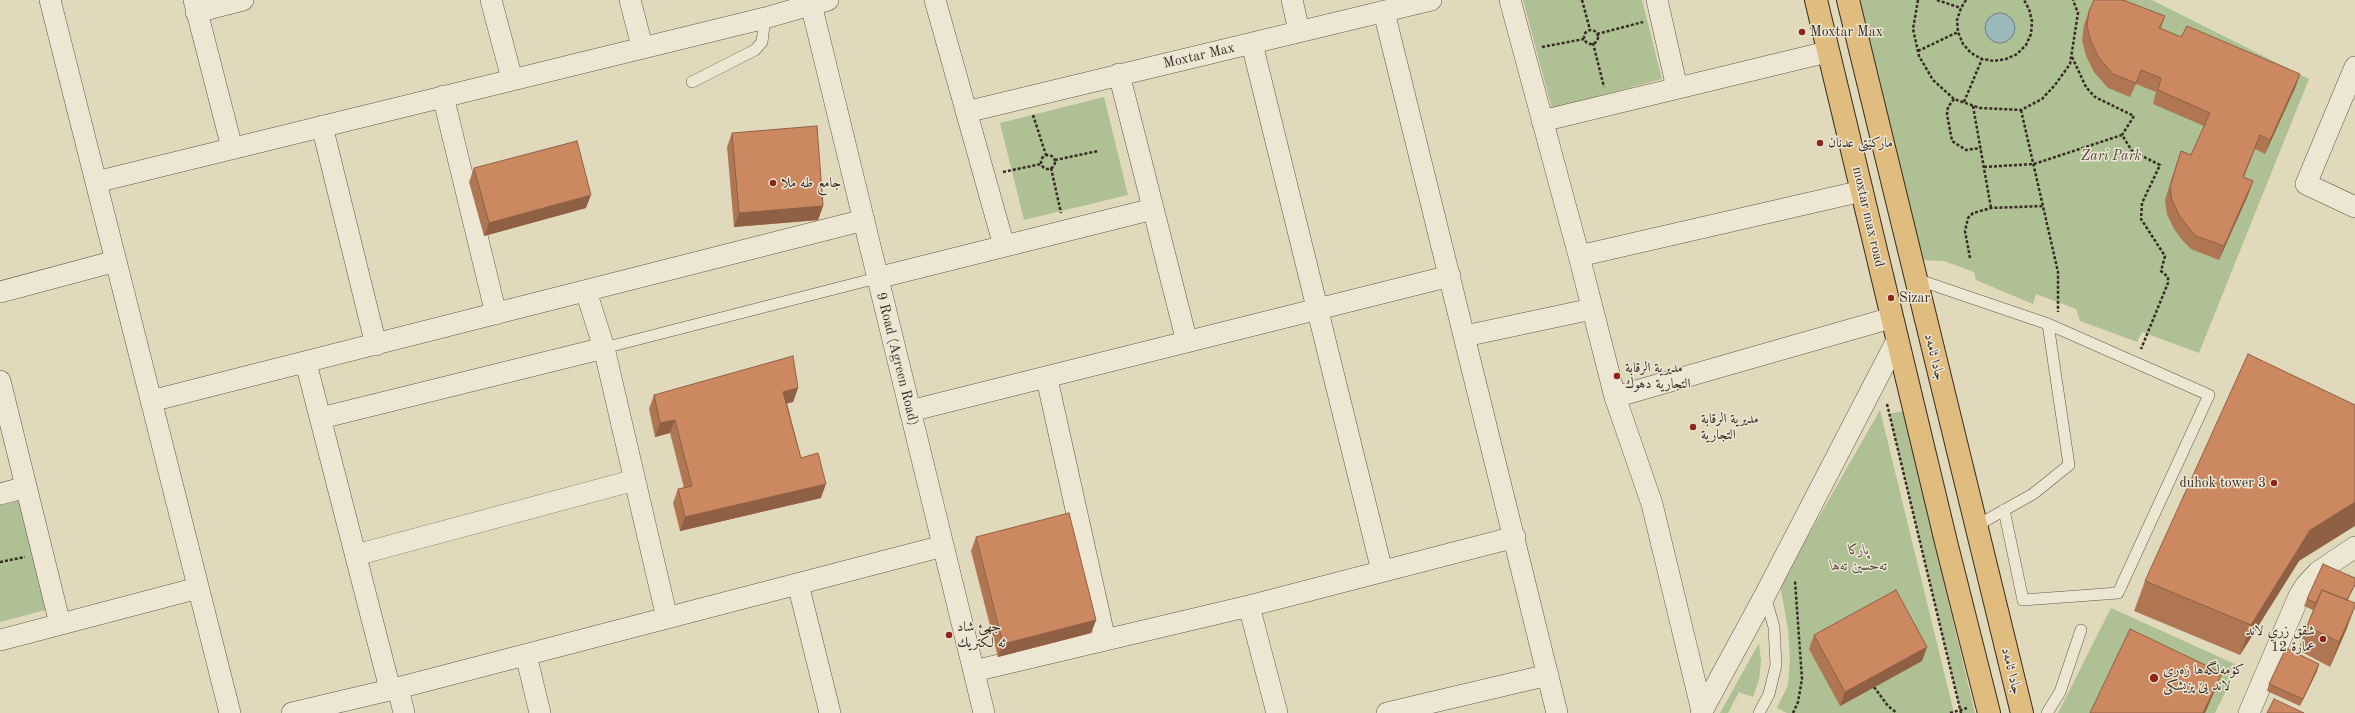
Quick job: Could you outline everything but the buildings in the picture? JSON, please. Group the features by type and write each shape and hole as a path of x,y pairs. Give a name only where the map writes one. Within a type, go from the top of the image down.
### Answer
{"main road":[{"name":"moxtar max road","path":"1816,0 1827,52 1897,340"},
{"name":"جادا ئامەد","path":"1848,0 2022,713"},
{"path":"1897,340 1989,713"}],"street":[{"path":"50,0 230,713"},
{"path":"232,148 195,6 243,0"},
{"path":"491,0 512,78"},
{"path":"630,0 642,46"},
{"path":"935,0 1004,246"},
{"path":"1292,0 1299,31"},
{"name":"Moxtar Max","path":"966,112 1027,96 1252,44 1299,31 1431,0"},
{"path":"1510,0 1579,256 1615,397 1652,504 1701,712"},
{"path":"96,182 642,46 765,18 820,2"},
{"name":"9 Road (Agreen Road)","path":"820,2 864,220 984,713"},
{"path":"1659,8 1677,88"},
{"path":"1384,12 1515,536 1557,713"},
{"path":"1252,44 1316,309 1382,571"},
{"path":"1542,121 1827,52"},
{"path":"2355,67 2306,184 2355,207"},
{"path":"1119,74 1187,342"},
{"path":"443,96 496,314"},
{"path":"322,126 376,345"},
{"path":"1579,256 1862,191"},
{"path":"878,278 1153,209"},
{"path":"151,401 306,363 864,220"},
{"path":"0,292 116,261"},
{"path":"910,411 1047,379 1316,309 1450,276"},
{"path":"586,291 604,348 667,618"},
{"path":"1465,336 1592,308"},
{"path":"1615,397 1892,318"},
{"path":"1701,712 1765,595 1897,340"},
{"path":"321,418 604,348"},
{"path":"306,363 356,555 394,688 404,713"},
{"path":"1047,379 1106,640"},
{"path":"0,381 60,624"},
{"path":"356,555 635,480"},
{"path":"0,494 26,488"},
{"path":"974,671 1249,606 1515,536"},
{"path":"292,713 943,546"},
{"path":"2249,713 2299,596 2306,585 2318,572 2355,547"},
{"path":"798,584 830,713"},
{"path":"0,640 198,588"},
{"path":"1249,606 1277,713"},
{"path":"526,654 540,713"},
{"path":"1387,713 1548,674"}],"lane":[{"path":"692,82 755,50 762,42 765,18"},
{"path":"604,348 878,278"},
{"path":"1916,279 2053,326 2209,395 2118,593 2023,600 2004,510"},
{"path":"1976,526 2033,494 2069,465 2053,326"},
{"path":"1759,713 1769,694 1776,665 1774,627 1765,595"},
{"path":"2047,713 2060,692 2081,630"}],"path":[{"path":"1582,0 1590,30 1595,32 1597,35 1597,40 1593,43"},
{"path":"1918,0 1913,29 1918,51 1933,80 1954,99 1980,108 2021,110 2042,98 2055,85 2070,64 2078,13 2073,0"},
{"path":"1937,0 1961,8"},
{"path":"1966,0 1961,8 1957,20 1958,32 1963,44 1971,53 1982,59 1994,61 2006,59 2017,54 2026,45 2031,34 2032,21 2024,0"},
{"path":"1598,34 1659,8"},
{"path":"1584,39 1586,32 1590,30"},
{"path":"1918,51 1958,32"},
{"path":"1523,51 1584,39"},
{"path":"1584,39 1588,43 1593,43"},
{"path":"1593,43 1608,105"},
{"path":"1984,167 2034,164 2122,134 2134,116 2095,97 2086,87 2071,56"},
{"path":"1964,102 1982,59"},
{"path":"1027,96 1046,155"},
{"path":"1954,99 1948,107 1947,114 1952,141 1966,150 1981,148"},
{"path":"1973,105 1991,208"},
{"path":"2021,110 2058,272 2053,326"},
{"path":"2122,134 2132,151 2160,166 2142,204 2140,219 2165,256 2161,271 2168,276 2168,283 2136,363"},
{"path":"1055,160 1098,151"},
{"path":"1046,155 1051,155 1055,160"},
{"path":"1041,164 1042,158 1046,155"},
{"path":"1055,160 1054,165 1051,168 1066,231"},
{"path":"984,176 1041,164"},
{"path":"1041,164 1044,168 1051,168"},
{"path":"1970,258 1965,231 1968,218 1973,213 1991,208 2043,206"},
{"path":"1886,401 1961,713"},
{"path":"0,562 43,553"},
{"path":"1793,713 1802,680 1800,627 1795,578"},
{"path":"1874,687 1888,706 1897,713"}],"green space":[{"path":"1523,0 1642,0 1662,79 1552,109"},
{"name":"Zari Park","path":"1859,0 2152,0 2309,79 2199,353 2142,332 2137,342 2080,321 2076,309 2036,294 2033,304 1976,280 1974,272 1944,261 1921,260"},
{"path":"1104,97 1128,195 1024,220 1000,123"},
{"name":"پارکا تەحسین تەها","path":"1880,410 1954,713 1787,713 1777,708 1788,685 1790,660 1788,629 1780,585"},
{"path":"1903,411 1975,713 1961,713 1889,414"},
{"path":"24,497 53,608 0,622 0,503"},
{"path":"2111,608 2235,664 2225,693 2215,713 2058,713"},
{"path":"1759,643 1761,661 1759,680 1753,697 1739,692 1728,713 1720,713"}],"water":[{"path":"2000,13 2011,17 2015,28 2011,39 2000,43 1989,39 1985,28 1989,17"}],"place":[{"name":"Moxtar Max","path":"1802,32"},
{"name":"مارکێتی عدنان","path":"1820,143"},
{"name":"جامع طه ملا","path":"773,183"},
{"name":"Sizar","path":"1891,298"},
{"name":"مديرية الرقابة التجارية دهوك","path":"1617,376"},
{"name":"مديرية الرقابة التجارية","path":"1693,427"},
{"name":"duhok tower 3","path":"2274,483"},
{"name":"جهئ شاد ئه لكتريك","path":"949,635"},
{"name":"شقق زري لاند عمارة 12","path":"2323,639"},
{"name":"کۆمه‌لگه‌ها زه‌ری لاند یێ پزیشکی","path":"2154,678"}]}
